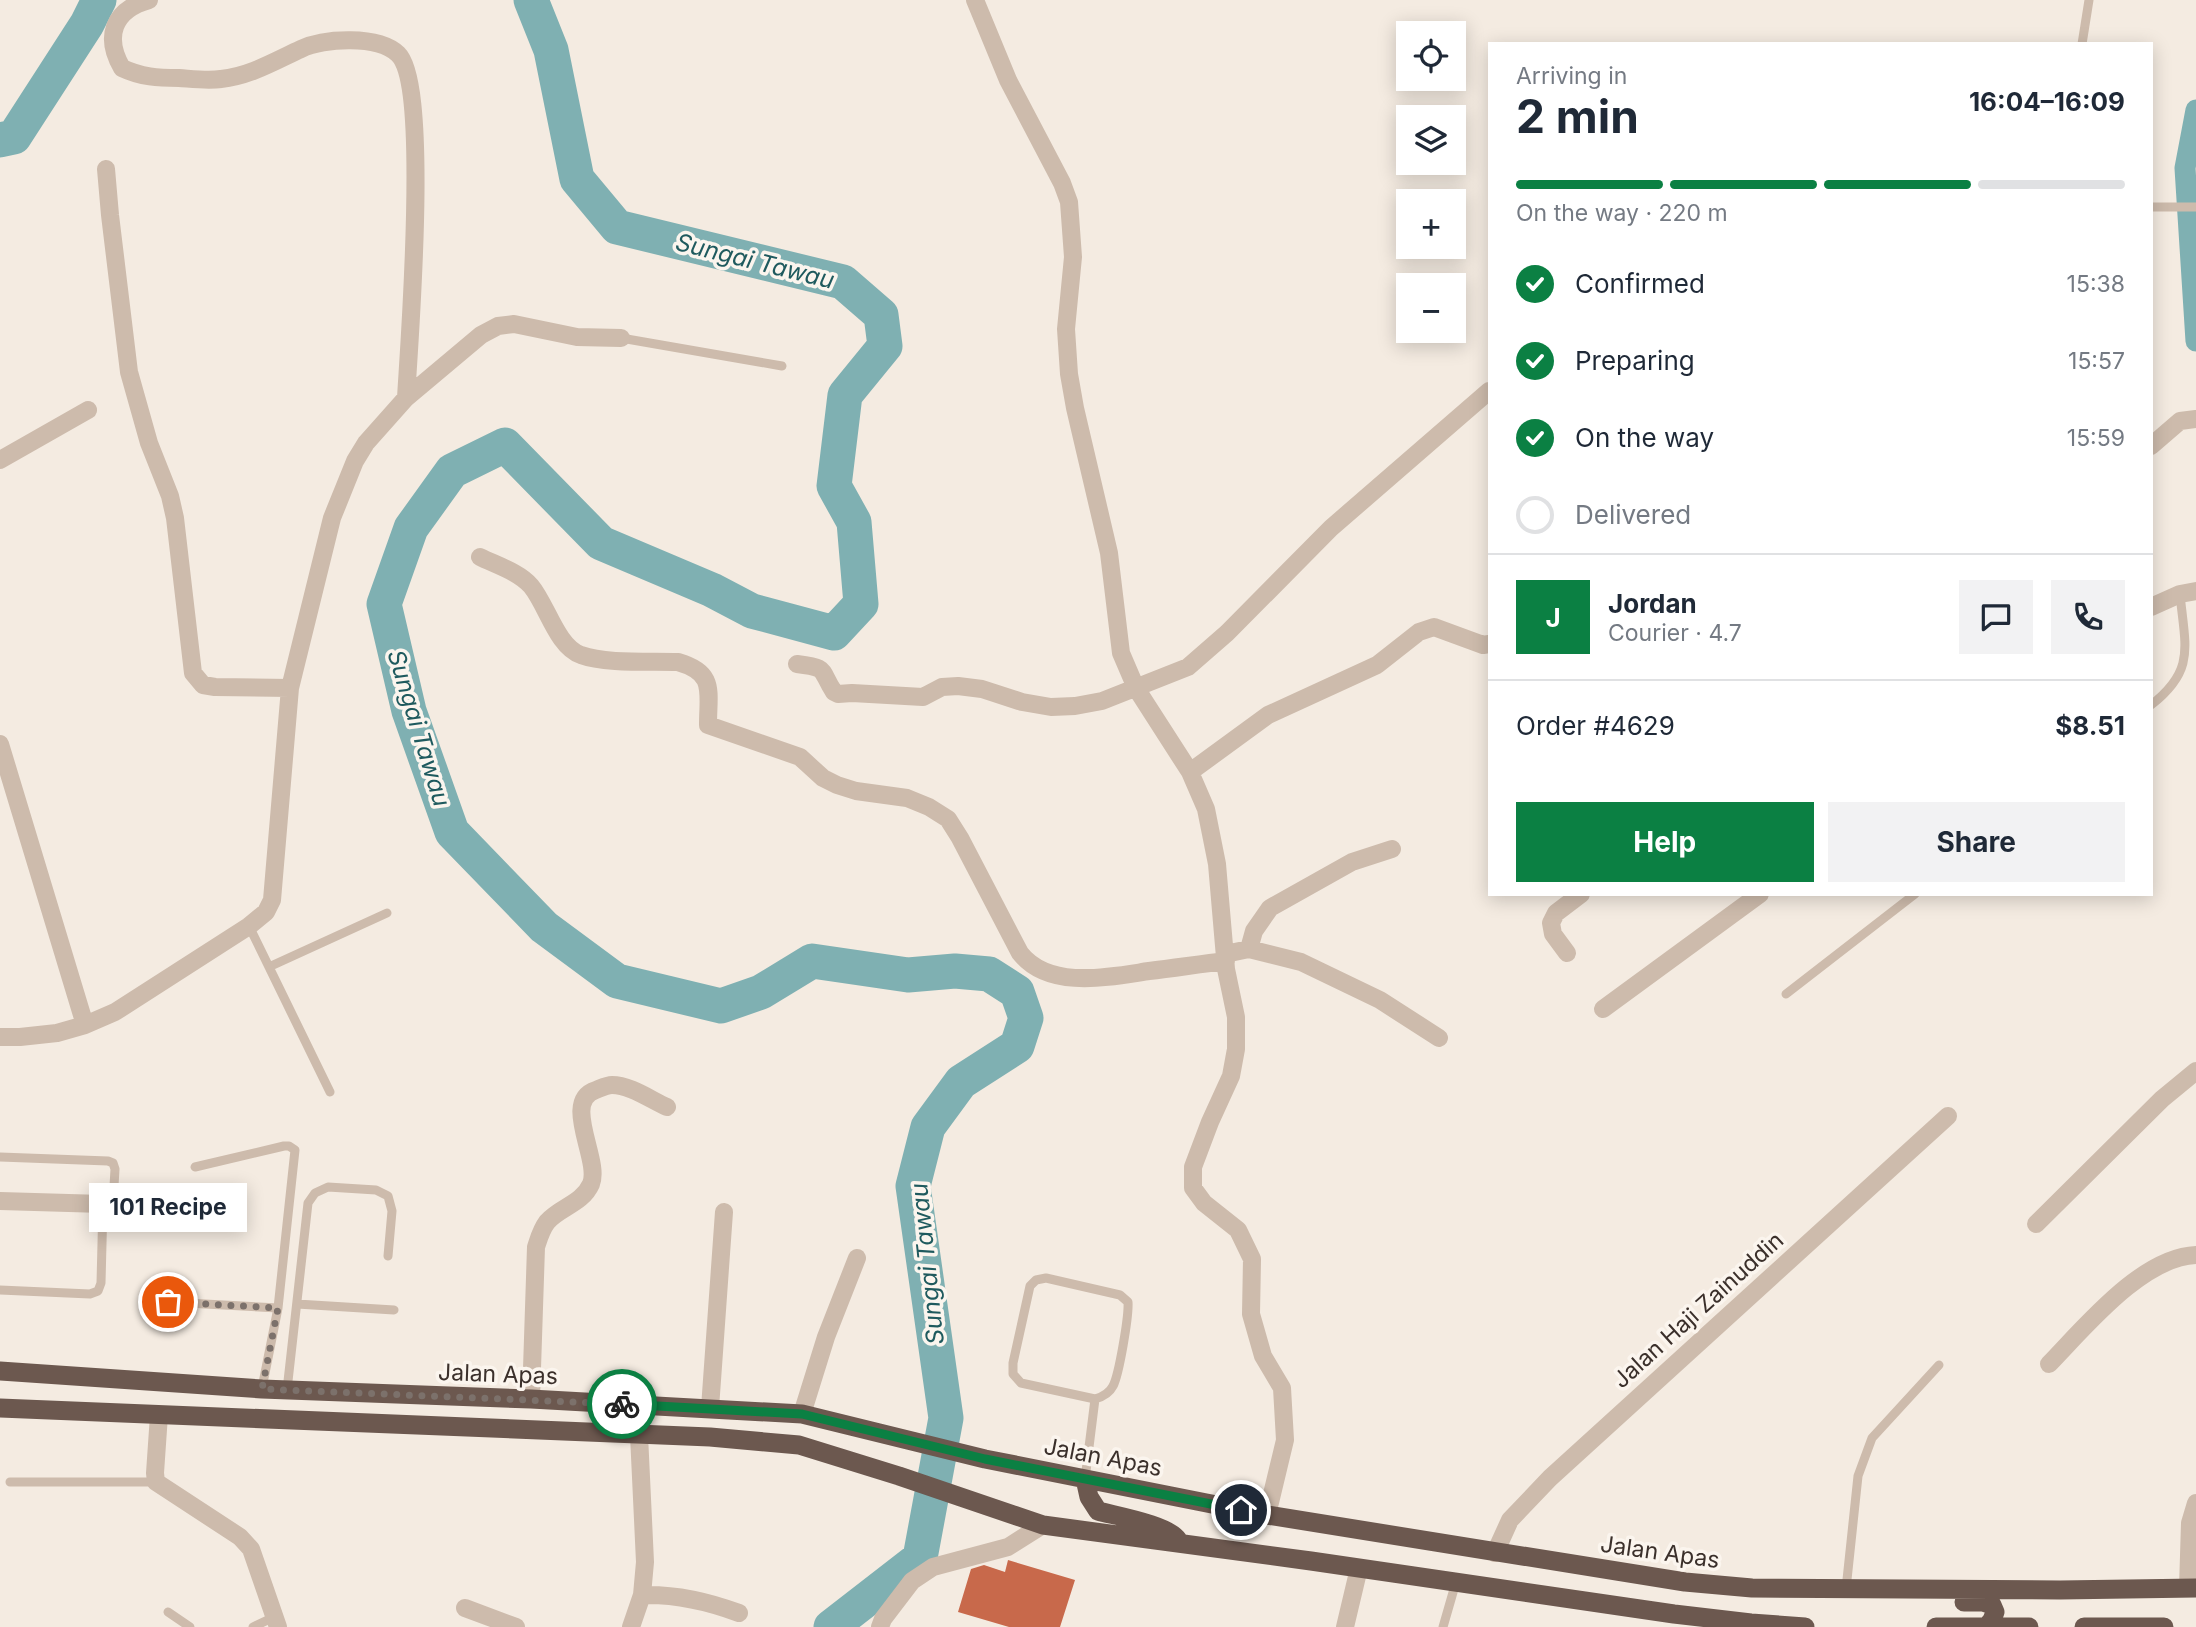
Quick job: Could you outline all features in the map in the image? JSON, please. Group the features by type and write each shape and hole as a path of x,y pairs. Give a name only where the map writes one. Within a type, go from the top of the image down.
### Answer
{"highway":[{"name":"Jalan Apas","path":"0,1371 262,1389 531,1399 802,1414 985,1459 1266,1515 1699,1583 1752,1588 1884,1590 2192,1588"},
{"path":"564,1401 622,1417 635,1427 639,1435"},
{"path":"0,1408 710,1437 799,1446 899,1476 1043,1525 1456,1581 1674,1614 1805,1627"},
{"path":"1085,1479 1089,1497 1098,1511 1165,1530 1174,1534 1180,1544"},
{"path":"1884,1590 1891,1599 1907,1602 1983,1602 1992,1605 1995,1612 1993,1620 1987,1626"},
{"path":"1936,1627 2029,1627"},
{"path":"2084,1627 2164,1627"}],"street":[{"path":"149,0 131,8 120,17 112,39 114,54 122,68 151,77 221,79 250,72 302,48 337,41 360,41 385,47 399,55 405,67 413,103 416,184 406,398"},
{"path":"975,0 1009,80 1062,183 1069,202 1073,257 1066,329 1069,374 1109,553 1121,653 1136,688 1190,772 1206,809 1217,864 1226,958 1236,1017 1236,1049 1231,1076 1193,1167 1193,1188 1204,1203 1238,1230 1252,1259 1251,1314 1263,1356 1282,1388 1285,1440 1266,1515"},
{"path":"106,169 129,372 149,443 170,496 175,517 193,673 204,685 215,688 290,688"},
{"path":"0,1037 57,1033 115,1012 250,926 266,912 272,900 290,688 332,518 346,480 366,443 406,398 481,335 498,326 514,324 578,337 621,338"},
{"path":"797,664 819,667 825,672 834,692 838,694 923,696 942,687 958,686 1051,707 1088,704 1136,688 1188,667 1227,633 1331,528 1488,392"},
{"path":"0,460 88,410"},
{"path":"2153,445 2188,420"},
{"path":"480,557 523,578 532,586 564,642 579,655 598,659 678,662 691,666 701,671 706,680 708,725 800,757 823,778 837,785 856,791 907,798 948,819 1020,953 1028,963 1056,975 1097,978 1226,958 1249,949 1301,962 1380,1000 1439,1038"},
{"path":"2153,606 2189,592"},
{"path":"1190,772 1268,715 1377,665 1419,632 1434,627 1483,645 1488,644"},
{"path":"0,744 85,1025"},
{"path":"1249,949 1254,931 1270,908 1352,862 1392,849"},
{"path":"1567,953 1553,934 1550,923 1556,913 1578,896"},
{"path":"1603,1009 1757,896"},
{"path":"2036,1224 2162,1099 2196,1071"},
{"path":"531,1399 536,1247 548,1220 586,1195 593,1180 590,1151 581,1117 583,1100 591,1091 611,1085 628,1089 667,1107"},
{"name":"Jalan Haji Zainuddin","path":"1495,1553 1510,1520 1550,1478 1948,1116"},
{"path":"0,1201 103,1204"},
{"path":"710,1408 724,1212"},
{"path":"2049,1364 2108,1303 2147,1273 2165,1261 2196,1255"},
{"path":"802,1414 826,1337 857,1258"},
{"path":"159,1415 156,1482 240,1537 251,1549 276,1622"},
{"path":"631,1627 642,1595 645,1562 639,1435"},
{"path":"2192,1588 2190,1523 2196,1503"},
{"path":"880,1627 883,1619 912,1581 933,1567 1009,1547 1043,1525"},
{"path":"1345,1627 1359,1568"},
{"path":"642,1595 672,1594 712,1602 739,1613"},
{"path":"465,1608 516,1627"}],"lane":[{"path":"2082,42 2089,0"},
{"path":"2153,207 2196,207"},
{"path":"621,338 782,366"},
{"path":"2153,704 2170,691 2182,674 2186,659 2189,592"},
{"path":"1786,994 1912,896"},
{"path":"271,967 387,913"},
{"path":"250,926 330,1092"},
{"path":"195,1167 284,1146 295,1150 278,1308 262,1389"},
{"path":"0,1157 111,1162 115,1166 114,1186 103,1204 101,1283 98,1291 90,1294 0,1290"},
{"path":"287,1390 308,1203 315,1193 328,1187 376,1190 388,1196 392,1211 388,1256"},
{"path":"1046,1278 1120,1296 1128,1302 1129,1315 1113,1386 1105,1396 1095,1399 1021,1383 1013,1374 1030,1286 1036,1280 1046,1278"},
{"path":"168,1302 278,1308"},
{"path":"297,1304 394,1310"},
{"path":"1846,1589 1858,1476 1872,1438 1939,1366"},
{"path":"1085,1479 1095,1399"},
{"path":"10,1482 156,1482"},
{"path":"1443,1627 1456,1581"},
{"path":"168,1612 190,1627"},
{"path":"253,1627 276,1622"}],"building":[{"path":"1008,1560 1075,1580 1060,1627 1009,1627 958,1612 971,1569 984,1565 1005,1572"}],"waterway":[{"name":"Sungai Tawau","path":"0,140 14,137 87,24 99,0"},
{"name":"Sungai Tawau","path":"531,0 551,50 577,179 617,227 843,282 881,315 885,346 845,395 834,486 854,522 861,604 834,633 752,611 712,590 601,543 505,445 452,471 411,528 384,604 409,711 452,832 544,927 617,981 721,1006 761,992 812,961 908,975 955,971 989,974 1017,992 1026,1018 1017,1046 961,1082 928,1127 913,1186 946,1418 920,1558 831,1627"},
{"path":"2196,110 2185,168 2196,341"}],"way so far":[{"path":"168,1302 278,1308 262,1389 622,1404"}],"place":[{"name":"101 Recipe","path":"168,1302"}],"route":[{"path":"622,1404 802,1414 985,1459 1241,1510"}]}
